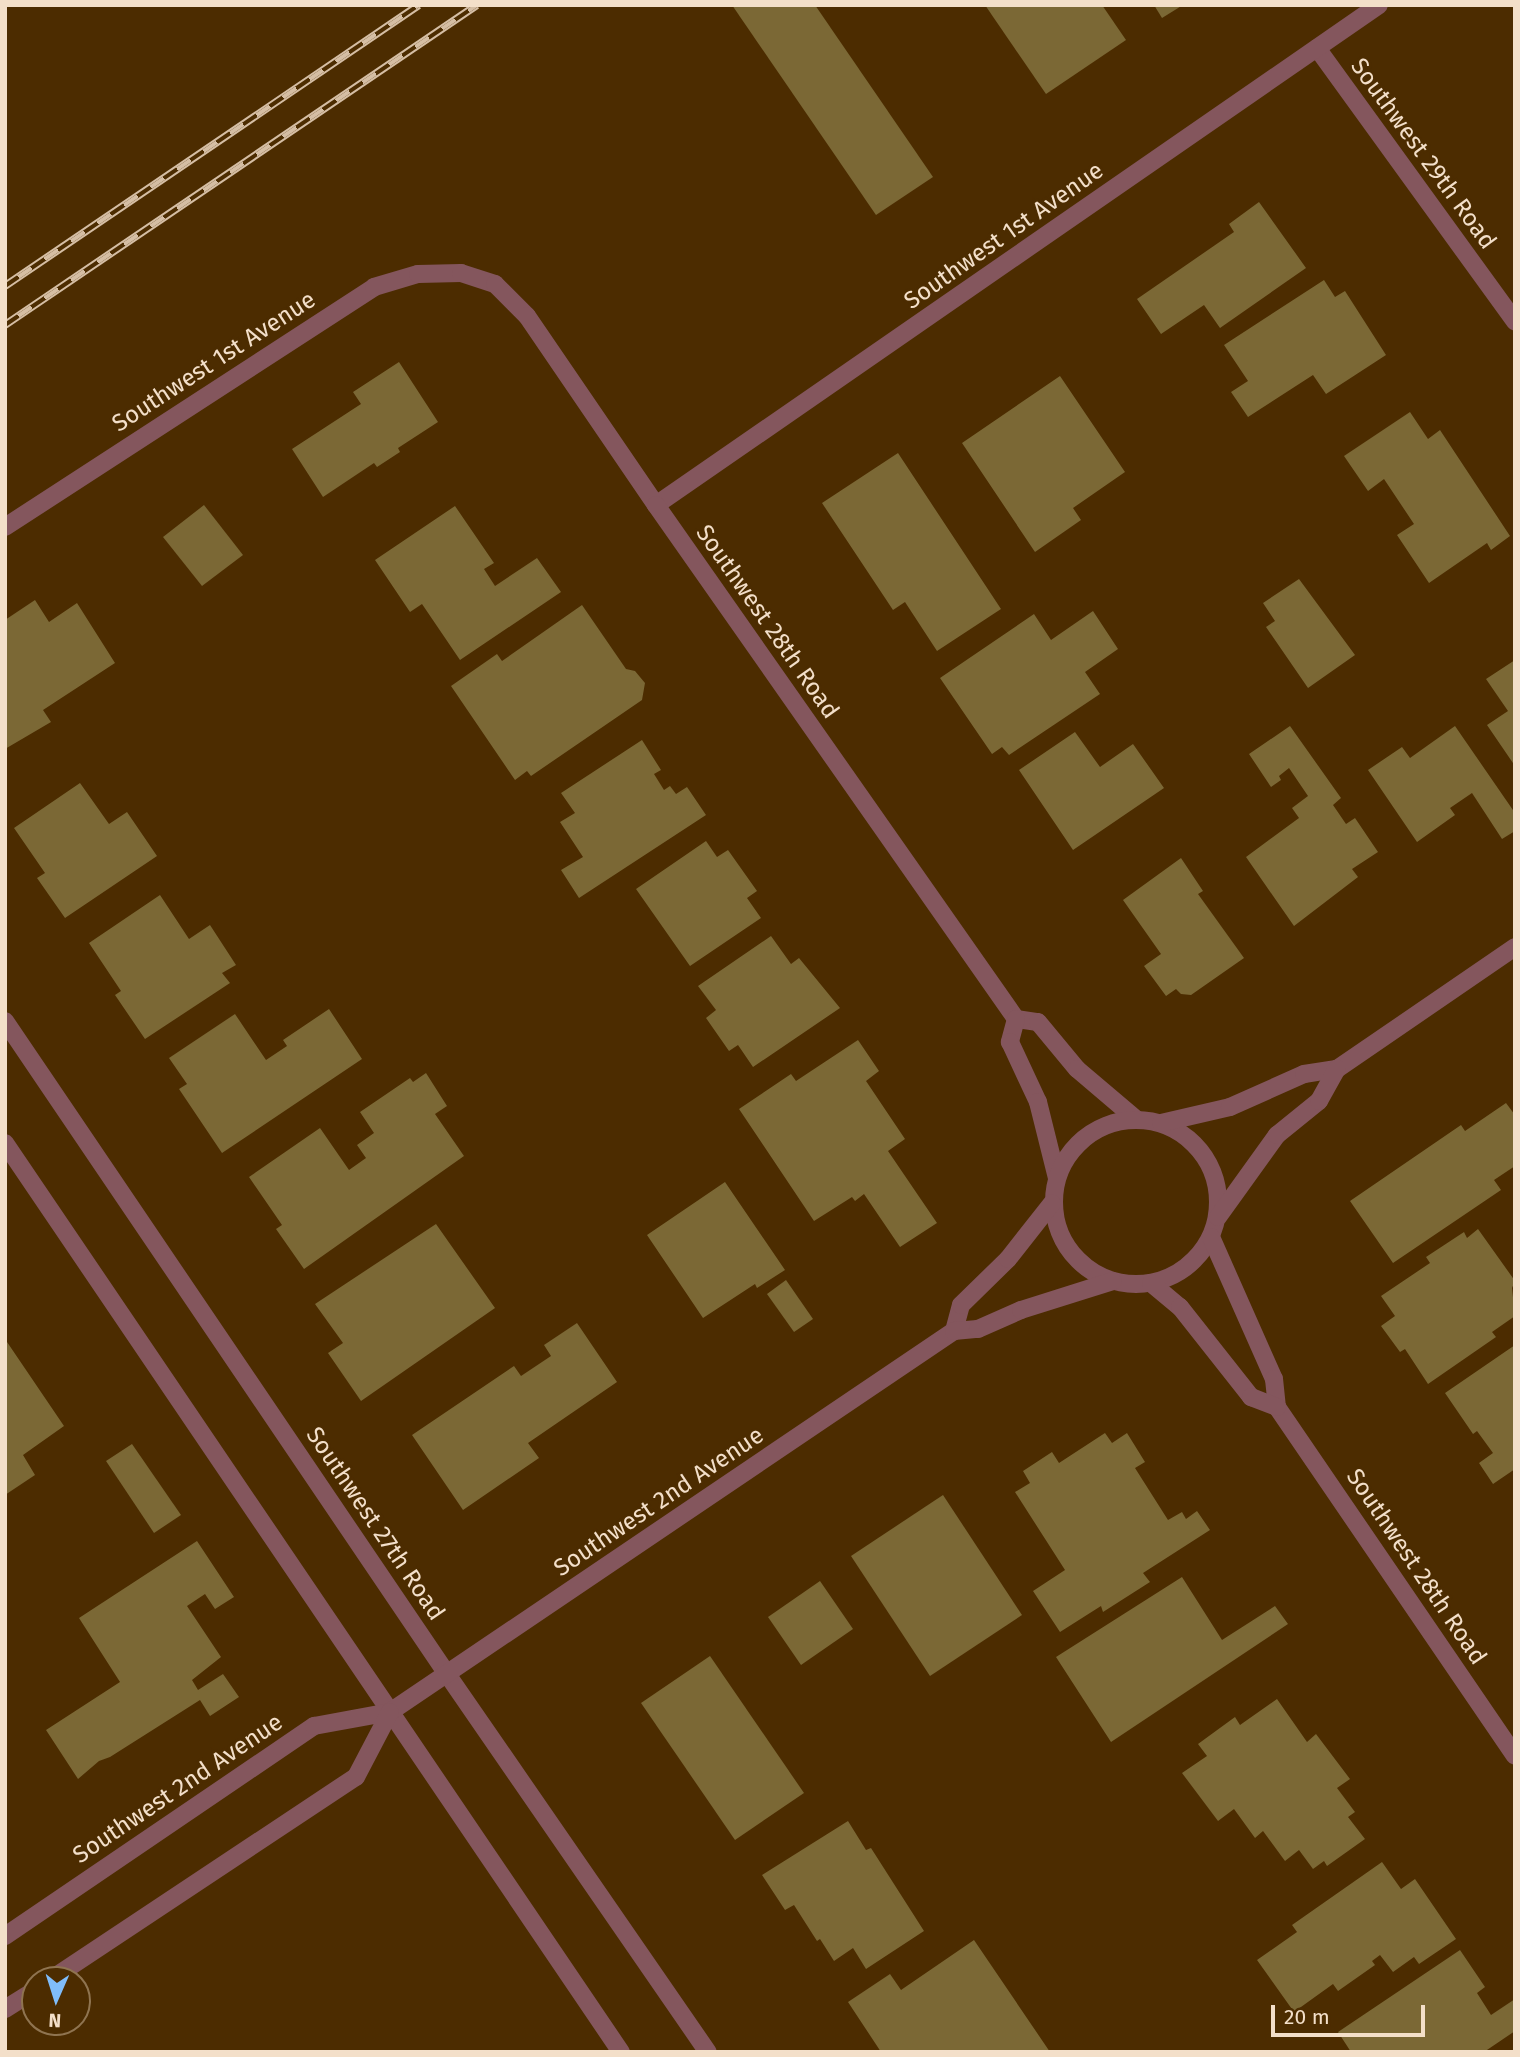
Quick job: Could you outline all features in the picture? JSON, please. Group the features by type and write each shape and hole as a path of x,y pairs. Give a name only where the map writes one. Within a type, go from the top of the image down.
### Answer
{"street":[{"name":"Southwest 1st Avenue","path":"656,505 1379,5"},
{"name":"Southwest 29th Road","path":"1317,48 1515,322"},
{"name":"Southwest 1st Avenue","path":"5,527 374,287 418,274 461,273"},
{"name":"Southwest 28th Road","path":"461,273 495,284 527,316 1016,1019"},
{"path":"1161,1123 1230,1107 1304,1074 1337,1069 1515,947"},
{"path":"1057,1178 1038,1101 1010,1042 1016,1019 1038,1022 1077,1069 1136,1119"},
{"name":"Southwest 27th Road","path":"5,1021 447,1674 708,2052"},
{"path":"1218,1217 1218,1193 1206,1160 1182,1134 1161,1123 1136,1119 1111,1123 1087,1135 1068,1153 1057,1178 1052,1203 1056,1224 1070,1252 1093,1273 1132,1285 1170,1277 1186,1267 1211,1237 1218,1217 1278,1135 1320,1101 1337,1069"},
{"path":"5,1143 337,1629 390,1712 621,2052"},
{"path":"954,1331 961,1305 1008,1259 1052,1203"},
{"name":"Southwest 28th Road","path":"1211,1237 1274,1379 1277,1407 1515,1756"},
{"name":"Southwest 2nd Avenue","path":"5,1936 314,1726 390,1712 954,1331 978,1329 1021,1310 1113,1281"},
{"name":"Southwest 28th Road","path":"1151,1283 1180,1307 1251,1397 1277,1407"},
{"name":"Southwest 2nd Avenue","path":"71,1966 356,1777 390,1712"},
{"path":"5,2009 21,1999"}],"building":[{"path":"732,5 815,5 933,177 876,215"},
{"path":"985,5 1102,5 1126,40 1046,94"},
{"path":"1154,5 1183,5 1162,18"},
{"path":"1259,202 1306,268 1220,328 1204,305 1161,334 1137,299 1234,232 1229,224"},
{"path":"1324,280 1335,297 1345,291 1386,355 1326,394 1313,375 1248,417 1231,392 1248,381 1224,345"},
{"path":"399,362 438,422 398,448 400,452 377,467 374,463 323,497 292,449 361,404 353,392"},
{"path":"1060,376 1125,472 1073,508 1081,520 1035,552 962,443"},
{"path":"1410,412 1428,439 1440,430 1510,536 1491,550 1487,543 1429,583 1397,535 1414,524 1384,479 1368,491 1344,456"},
{"path":"898,453 1001,609 937,651 905,602 893,610 822,503"},
{"path":"204,505 243,555 202,586 163,537"},
{"path":"455,506 494,563 484,569 495,586 537,558 561,592 460,660 422,604 410,612 375,560"},
{"path":"1299,579 1355,655 1308,688 1266,627 1275,621 1263,603"},
{"path":"35,600 49,622 77,603 115,663 43,710 51,722 5,749 5,620"},
{"path":"582,605 626,669 635,671 645,683 642,700 531,776 527,771 515,780 451,686 497,654 502,661"},
{"path":"1093,611 1118,649 1085,672 1100,694 1009,755 1002,747 992,754 940,678 1034,614 1051,640"},
{"path":"1515,660 1515,766 1487,725 1508,711 1486,679"},
{"path":"1290,726 1341,798 1333,805 1346,824 1355,818 1378,852 1352,869 1358,877 1294,926 1246,857 1299,818 1292,808 1308,796 1289,768 1279,776 1281,780 1271,787 1249,754"},
{"path":"1455,726 1515,813 1515,831 1502,839 1472,793 1450,808 1455,815 1417,842 1368,770 1402,747 1410,758"},
{"path":"1075,732 1100,767 1133,744 1164,788 1073,850 1019,770"},
{"path":"642,740 661,770 654,774 664,790 670,786 676,794 687,787 706,815 579,898 561,870 583,857 560,822 575,813 561,793"},
{"path":"80,783 109,824 127,812 157,856 65,918 37,878 45,873 14,828"},
{"path":"706,841 717,857 728,850 757,891 747,898 761,918 690,966 636,889"},
{"path":"1181,858 1203,891 1198,894 1244,958 1191,995 1181,994 1176,989 1166,996 1144,966 1161,954 1123,900"},
{"path":"160,895 189,939 210,925 236,965 222,973 230,983 145,1039 115,995 121,991 89,943"},
{"path":"771,936 791,964 799,958 840,1008 753,1067 738,1045 729,1051 706,1018 716,1010 698,986"},
{"path":"329,1009 362,1059 222,1153 179,1089 187,1084 169,1058 235,1014 266,1060 287,1046 283,1040"},
{"path":"858,1040 879,1071 866,1081 905,1139 888,1151 937,1223 900,1247 864,1194 855,1201 852,1197 814,1221 739,1109 791,1074 796,1081"},
{"path":"426,1073 447,1106 435,1114 464,1156 304,1269 276,1229 282,1225 249,1177 320,1128 349,1170 366,1158 357,1145 374,1133 360,1112 410,1078 413,1082"},
{"path":"1506,1103 1515,1115 1515,1166 1494,1180 1501,1190 1393,1263 1350,1201 1461,1125 1465,1131"},
{"path":"725,1182 785,1270 757,1288 755,1284 703,1318 647,1235"},
{"path":"436,1224 495,1308 361,1401 328,1353 343,1343 315,1304"},
{"path":"1478,1229 1515,1281 1512,1288 1515,1316 1492,1332 1496,1337 1428,1384 1405,1349 1400,1352 1381,1326 1395,1316 1381,1296 1430,1263 1426,1257 1464,1232 1467,1238"},
{"path":"786,1280 813,1319 794,1332 767,1294"},
{"path":"577,1323 617,1382 528,1443 539,1458 463,1510 412,1435 514,1366 521,1376 551,1356 544,1345"},
{"path":"5,1339 64,1426 23,1455 35,1475 5,1495"},
{"path":"1515,1345 1515,1469 1493,1484 1479,1463 1493,1453 1477,1431 1473,1434 1445,1393"},
{"path":"1105,1433 1112,1443 1127,1433 1145,1462 1135,1468 1168,1520 1182,1512 1186,1519 1197,1511 1210,1530 1143,1573 1150,1582 1103,1612 1101,1606 1060,1632 1033,1591 1065,1570 1015,1492 1030,1483 1023,1471 1052,1452 1059,1463"},
{"path":"132,1444 181,1515 154,1533 106,1461"},
{"path":"943,1495 1022,1615 930,1676 851,1556"},
{"path":"197,1541 234,1597 215,1609 205,1594 187,1606 221,1657 192,1680 198,1690 223,1674 239,1697 210,1716 200,1700 110,1757 99,1761 78,1779 46,1730 120,1682 79,1618"},
{"path":"1182,1577 1222,1640 1275,1606 1288,1624 1111,1742 1056,1657"},
{"path":"820,1581 853,1629 801,1665 768,1617"},
{"path":"710,1656 804,1793 735,1840 641,1703"},
{"path":"1277,1699 1307,1742 1316,1734 1350,1779 1337,1788 1355,1812 1348,1817 1365,1839 1327,1866 1324,1861 1313,1869 1299,1850 1285,1861 1263,1831 1255,1838 1234,1809 1218,1821 1182,1773 1207,1756 1198,1744 1235,1717 1240,1725"},
{"path":"848,1821 866,1850 871,1848 924,1931 866,1969 853,1948 834,1961 820,1939 817,1941 794,1905 785,1910 762,1875"},
{"path":"1382,1862 1401,1889 1415,1879 1456,1939 1419,1964 1414,1957 1393,1972 1380,1955 1372,1961 1375,1965 1338,1991 1333,1984 1294,2012 1257,1960 1297,1932 1292,1925"},
{"path":"974,1940 1050,2052 881,2052 848,2002 890,1974 901,1990"},
{"path":"1460,1950 1485,1987 1477,1993 1491,2015 1515,1999 1515,2031 1484,2052 1351,2052 1338,2032"}],"railway":[{"path":"5,286 419,5"},
{"path":"5,325 477,5"}]}
